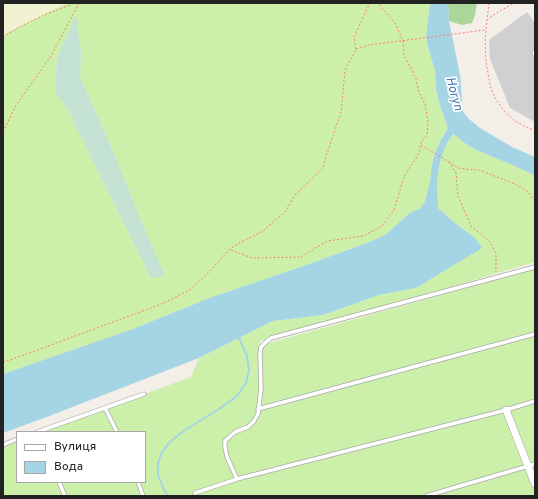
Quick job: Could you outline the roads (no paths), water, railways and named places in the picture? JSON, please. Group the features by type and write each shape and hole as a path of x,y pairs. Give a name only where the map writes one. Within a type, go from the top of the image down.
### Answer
{"street":[{"path":"506,410 532,465 535,484"}],"lane":[{"path":"237,479 227,457 225,441 235,432 248,426 254,421 258,414 260,405 260,353 263,345 269,340 535,267"},
{"path":"258,409 535,334"},
{"path":"41,431 144,394"},
{"path":"195,493 237,479 506,410 535,401"},
{"path":"105,408 116,431"},
{"path":"3,445 16,439"},
{"path":"426,496 532,465"},
{"path":"59,483 65,496"},
{"path":"138,483 143,496"}],"water":[{"name":"Horyn","path":"430,3 448,3 449,21 460,75 463,112 480,128 512,147 535,157 535,176 474,149 453,134 447,143 439,166 437,183 438,208 475,238 482,248 416,288 379,295 323,315 273,321 199,358 3,433 3,374 133,329 212,297 367,243 385,235 411,212 420,209 425,201 436,150 448,128 439,102 436,89 435,71 426,36"}],"waterway":[{"path":"168,496 158,475 158,463 162,452 170,442 182,432 237,396 246,383 249,370 247,356 238,336"}]}
